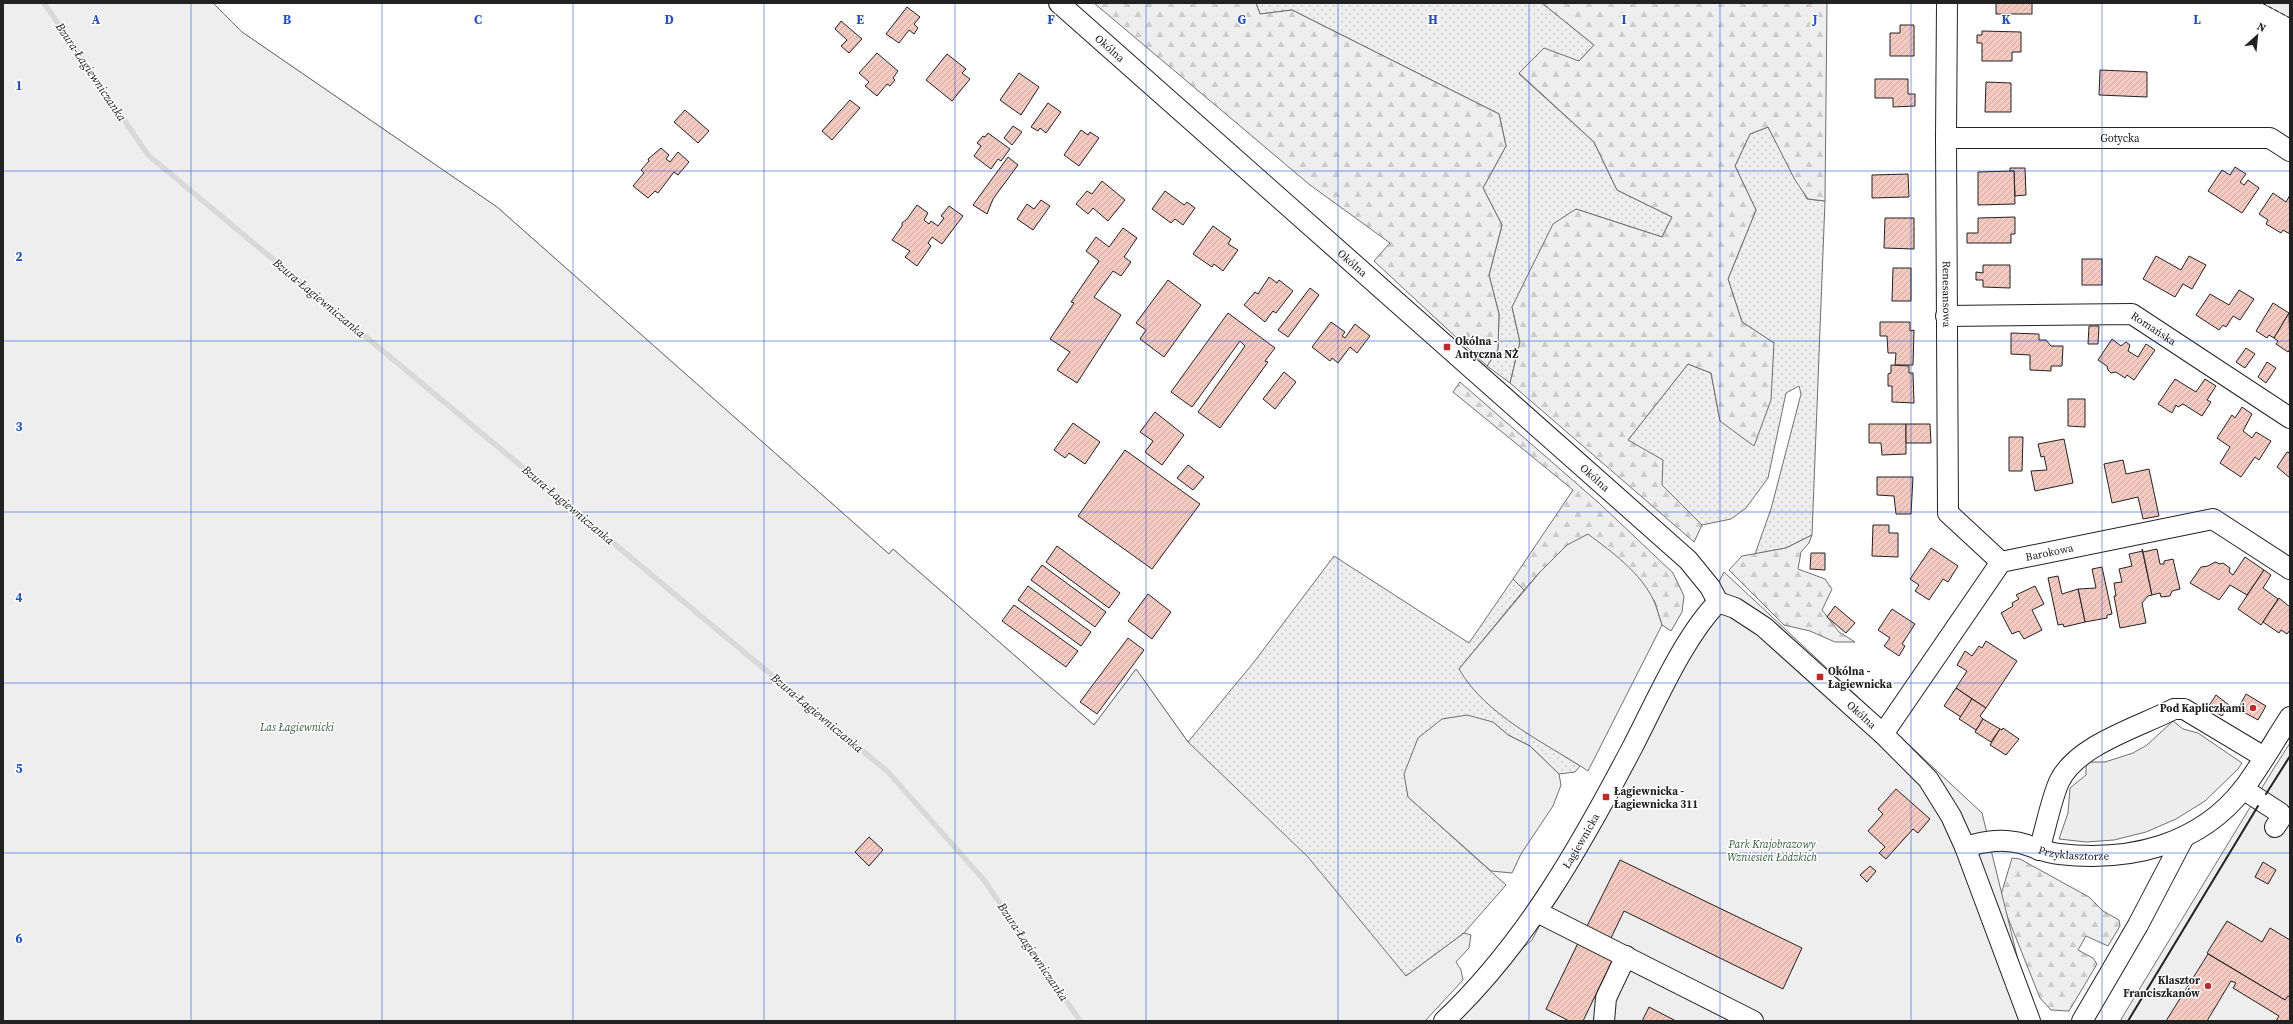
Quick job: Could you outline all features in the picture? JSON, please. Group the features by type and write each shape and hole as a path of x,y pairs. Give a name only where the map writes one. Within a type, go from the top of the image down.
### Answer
{"street":[{"name":"Okólna","path":"1059,3 1688,560 1710,587 1718,602 1735,608 1764,628 1883,734 1928,779 1951,816 1965,847 2030,1021"},
{"name":"Renesansowa","path":"1947,3 1946,316 1948,513 2002,562"},
{"name":"Gotycka","path":"1946,138 2270,138 2290,151"},
{"name":"Romańska","path":"1946,316 2132,314 2290,418"},
{"name":"Barokowa","path":"2002,562 2212,519 2290,569"},
{"path":"1883,734 2002,562"},
{"name":"Łagiewnicka","path":"1444,1021 1491,971 1537,912 1577,850 1690,639 1718,602"},
{"path":"2039,850 2059,782 2069,767 2082,754 2174,709 2184,709 2264,757"},
{"name":"Przyklasztorze","path":"1965,847 1986,841 2000,840 2013,842 2039,850 2071,855 2103,856 2145,850 2183,839 2210,820 2243,789 2290,717"},
{"path":"2243,789 2280,813 2281,818 2275,827"},
{"name":"Przyklasztorze","path":"2082,1021 2138,925 2183,839"},
{"path":"1537,912 1753,1021"},
{"path":"1604,1021 1606,998 1626,956"}],"green space":[{"name":"Las Łagiewnicki","path":"3,3 213,3 242,32 497,207 889,554 893,549 1094,725 1136,669 1188,742 1308,857 1406,976 1464,933 1471,935 1469,948 1456,962 1461,970 1463,980 1425,1021 3,1021"},
{"path":"1094,3 1256,3 1260,14 1292,10 1499,114 1506,146 1483,188 1502,225 1489,275 1499,314 1498,349 1487,366 1374,261 1390,243 1310,185"},
{"path":"1256,3 1542,3 1594,45 1579,61 1519,74 1594,142 1617,190 1672,217 1662,237 1576,209 1512,307 1520,342 1510,383 1487,366 1498,349 1499,314 1489,275 1502,225 1483,188 1506,146 1499,114 1292,10 1260,14"},
{"path":"1542,3 1827,3 1825,201 1808,199 1795,180 1768,127 1750,134 1735,166 1756,210 1728,279 1742,322 1774,343 1771,400 1754,446 1720,421 1711,373 1688,364 1628,440 1663,460 1662,485 1702,525 1694,542 1510,383 1520,342 1512,307 1553,224 1576,209 1662,237 1672,217 1617,190 1594,142 1519,73 1544,48 1579,61 1594,45"},
{"path":"2262,3 2290,3 2290,18"},
{"path":"242,32 497,207 889,554 893,549 1094,725 1136,669 1188,742 1254,662 1334,556 1469,643 1513,579 1524,590 1459,669 1506,718 1580,766 1575,772 1559,774 1530,746 1508,735 1493,722 1418,738 1407,788 1408,797 1506,885 1464,933 1406,976 148,140"},
{"path":"1768,127 1807,199 1825,201 1812,535 1786,548 1755,554 1771,509 1801,394 1799,386 1786,393 1768,478 1746,508 1731,519 1702,525 1662,485 1628,440 1688,364 1711,373 1720,421 1774,343 1742,322 1728,279 1756,210 1735,166 1750,134"},
{"path":"1460,382 1599,503 1673,573 1684,596 1682,612 1671,631 1662,625 1654,600 1540,572 1524,590 1513,579 1573,490 1453,392"},
{"path":"1588,534 1607,548 1642,581 1654,601 1662,625 1588,771 1517,727 1500,714 1484,701 1470,686 1459,669 1540,572 1567,545"},
{"path":"1812,535 1809,543 1801,552 1798,569 1825,579 1832,589 1822,610 1839,632 1855,642 1835,642 1810,631 1784,625 1729,570 1742,556 1786,548"},
{"name":"Park Krajobrazowy Wzniesień Łódzkich","path":"1724,572 1982,813 2033,1021 1436,1021 1532,940"},
{"path":"1467,715 1493,722 1508,735 1530,746 1559,774 1561,785 1553,806 1521,854 1512,873 1491,871 1408,797 1404,774 1418,738 1442,719"},
{"path":"2290,743 2290,1021 2120,1021 2274,768"},
{"path":"2012,858 2020,859 2089,897 2103,911 2119,920 2120,926 2108,946 2086,936 2078,950 2093,958 2097,964 2069,1011 2051,1010 2040,998 2000,898"}],"shaded area":[{"path":"2173,721 2183,729 2198,733 2242,763 2238,769 2205,801 2176,819 2146,832 2114,840 2086,842 2059,839 2068,813 2070,788 2086,775 2086,762 2105,762 2133,753 2147,745"}],"building":[{"path":"1996,3 2032,3 2032,14 1996,14"},
{"path":"907,7 920,17 914,24 918,28 914,34 909,30 899,43 886,34"},
{"path":"841,21 862,39 849,53 841,46 847,40 835,29"},
{"path":"1900,25 1914,25 1914,56 1890,56 1890,33 1900,33"},
{"path":"1982,31 2021,32 2021,52 2012,52 2012,61 1982,61 1982,43 1977,43 1977,35 1982,35"},
{"path":"877,53 898,71 893,78 895,80 890,86 887,84 877,96 865,86 869,82 859,73"},
{"path":"947,54 966,69 962,73 970,79 952,101 926,80"},
{"path":"2100,70 2147,72 2147,97 2099,95"},
{"path":"1019,73 1039,87 1021,115 1000,100"},
{"path":"1875,79 1908,79 1908,94 1915,94 1915,106 1893,107 1893,98 1875,98"},
{"path":"1986,82 2011,83 2011,112 1985,112"},
{"path":"850,100 860,108 832,140 822,131"},
{"path":"1048,103 1061,112 1046,133 1040,128 1038,131 1031,127"},
{"path":"685,110 709,131 698,143 674,122"},
{"path":"1013,126 1022,132 1012,145 1004,138"},
{"path":"1081,130 1088,135 1090,132 1099,138 1079,166 1064,155"},
{"path":"988,133 1010,149 1001,161 998,159 991,169 974,156 981,146 977,143"},
{"path":"661,148 669,155 666,159 670,162 678,152 689,162 678,175 674,172 658,193 655,191 648,198 633,186 644,173 641,170 649,161 648,159"},
{"path":"1008,157 1018,165 993,199 987,214 973,205"},
{"path":"2235,167 2246,174 2240,182 2244,185 2248,180 2259,188 2242,213 2208,191 2222,170 2230,175"},
{"path":"2010,168 2025,168 2026,195 2015,196 2014,171 2010,171"},
{"path":"2014,171 2015,204 1978,205 1978,172"},
{"path":"1908,174 1909,197 1872,198 1872,175"},
{"path":"1102,181 1125,200 1108,221 1093,208 1088,214 1076,204 1087,191 1092,194"},
{"path":"1165,191 1184,205 1187,202 1195,208 1183,225 1175,219 1171,223 1152,209"},
{"path":"2273,193 2286,202 2290,195 2290,234 2283,230 2281,233 2266,224 2268,220 2259,214"},
{"path":"1041,200 1050,206 1033,230 1017,219 1027,204 1034,209"},
{"path":"917,205 928,213 924,220 929,224 931,221 938,226 944,218 941,216 949,206 963,216 942,244 932,237 928,243 931,246 917,266 905,257 910,251 892,240 902,226 902,223 907,219"},
{"path":"2015,217 2015,234 2011,234 2011,243 1967,243 1967,233 1978,233 1978,218"},
{"path":"1885,218 1914,218 1914,249 1884,248"},
{"path":"1213,226 1231,239 1228,244 1238,250 1223,271 1214,264 1212,267 1193,254"},
{"path":"1123,228 1137,238 1124,257 1131,262 1121,276 1113,271 1094,297 1121,315 1077,383 1057,370 1070,352 1050,339 1074,303 1071,302 1099,261 1086,251 1096,237 1109,247"},
{"path":"2156,256 2181,270 2189,256 2206,265 2192,289 2183,284 2175,297 2143,279"},
{"path":"2082,259 2102,259 2102,285 2082,285"},
{"path":"1983,265 2010,265 2010,288 1983,287 1983,280 1976,280 1976,272 1983,273"},
{"path":"1893,268 1911,268 1911,301 1892,301"},
{"path":"1269,277 1277,283 1279,280 1293,291 1276,313 1273,311 1265,322 1244,305 1255,292 1258,294"},
{"path":"1168,280 1201,305 1164,357 1140,339 1146,330 1136,323"},
{"path":"1310,288 1319,295 1288,337 1278,330"},
{"path":"2239,290 2254,299 2240,320 2233,316 2226,327 2223,325 2219,330 2196,315 2210,294 2229,305"},
{"path":"2273,303 2289,313 2274,338 2269,335 2267,338 2256,331"},
{"path":"1228,313 1275,348 1265,361 1268,362 1220,428 1198,412 1245,346 1240,341 1192,407 1171,392"},
{"path":"2289,313 2290,349 2288,352 2276,344 2278,341 2274,338"},
{"path":"1331,322 1345,332 1342,336 1345,338 1355,324 1370,336 1357,353 1350,347 1338,363 1332,358 1330,361 1312,347"},
{"path":"1880,322 1910,322 1910,331 1914,330 1913,365 1895,365 1896,353 1888,353 1887,336 1880,336"},
{"path":"2089,326 2099,326 2098,344 2088,344"},
{"path":"2011,333 2039,334 2039,340 2046,340 2051,346 2063,346 2062,366 2051,366 2051,371 2030,370 2030,355 2011,354"},
{"path":"2112,339 2121,346 2126,342 2130,345 2128,351 2138,357 2146,344 2155,350 2134,380 2127,375 2125,378 2116,372 2111,373 2107,366 2098,360"},
{"path":"2246,348 2255,354 2245,368 2236,362"},
{"path":"2267,362 2276,368 2266,383 2258,377"},
{"path":"1891,365 1909,366 1909,373 1913,373 1914,403 1892,402 1892,386 1888,386 1888,374 1891,373"},
{"path":"1284,372 1296,382 1275,409 1263,399"},
{"path":"2175,379 2196,392 2205,379 2216,386 2207,400 2211,402 2202,416 2183,404 2178,407 2176,405 2172,413 2158,404"},
{"path":"2068,399 2085,399 2085,427 2068,426"},
{"path":"2242,407 2252,414 2243,431 2252,438 2256,432 2271,441 2259,460 2255,457 2241,477 2220,463 2230,447 2217,438 2232,415 2235,418"},
{"path":"1155,412 1184,435 1162,465 1145,452 1153,441 1140,432"},
{"path":"1073,423 1100,442 1085,464 1069,453 1065,458 1054,450"},
{"path":"1869,424 1906,424 1906,454 1882,455 1881,443 1869,443"},
{"path":"1906,424 1930,424 1931,443 1906,443"},
{"path":"2009,437 2023,437 2022,471 2009,471"},
{"path":"2064,439 2073,483 2035,491 2031,471 2047,470 2044,456 2041,457 2038,444"},
{"path":"1125,450 1200,504 1152,569 1078,516"},
{"path":"2287,452 2290,453 2290,478 2277,467"},
{"path":"2123,460 2126,474 2149,469 2159,516 2143,519 2138,497 2112,503 2104,464"},
{"path":"1188,465 1204,477 1193,490 1177,478"},
{"path":"1877,477 1913,477 1911,514 1896,514 1894,496 1877,495"},
{"path":"1873,525 1889,525 1889,533 1898,533 1898,557 1872,556"},
{"path":"1057,546 1120,593 1109,608 1046,562"},
{"path":"1931,548 1958,566 1948,582 1943,579 1929,600 1915,591 1919,585 1910,579"},
{"path":"2157,549 2160,564 2164,564 2164,561 2173,559 2180,589 2172,591 2170,596 2161,597 2160,593 2152,595 2143,552"},
{"path":"2142,551 2152,595 2148,596 2142,603 2146,623 2120,628 2114,596 2116,596 2114,583 2122,582 2119,569 2132,566 2129,554"},
{"path":"1811,553 1825,553 1825,570 1810,569"},
{"path":"2245,557 2264,570 2247,595 2230,585 2219,600 2190,583 2201,567 2208,566 2215,562 2220,564 2223,563 2230,568 2229,572 2233,575"},
{"path":"1042,565 1106,612 1095,627 1031,580"},
{"path":"2102,567 2112,614 2107,615 2107,618 2085,622 2078,589 2096,588 2092,569"},
{"path":"2264,570 2271,575 2263,588 2278,599 2261,625 2238,609"},
{"path":"2058,576 2062,594 2078,589 2085,622 2064,627 2063,624 2058,625 2048,578"},
{"path":"1028,586 1091,632 1081,646 1018,600"},
{"path":"2035,586 2044,604 2032,610 2042,630 2024,639 2019,631 2012,634 2001,613 2013,606 2012,603 2019,599 2016,595"},
{"path":"1148,594 1171,612 1152,639 1128,621"},
{"path":"2279,598 2290,607 2290,630 2287,634 2281,630 2279,633 2263,622"},
{"path":"1014,605 1078,651 1066,667 1002,621"},
{"path":"1835,606 1855,623 1846,633 1827,617"},
{"path":"1892,609 1915,624 1902,644 1905,646 1899,656 1884,646 1890,638 1878,630"},
{"path":"1128,638 1144,650 1097,714 1080,702"},
{"path":"1986,641 2017,661 1986,708 1956,688 1967,671 1957,665 1965,651 1972,656 1979,646 1982,648"},
{"path":"1956,688 1972,699 1961,717 1944,706"},
{"path":"2246,694 2266,706 2258,720 2238,709"},
{"path":"2216,695 2229,705 2222,716 2208,707"},
{"path":"1972,699 1986,708 1980,716 1983,719 1976,730 1959,719"},
{"path":"1983,719 2000,729 1991,742 1975,732"},
{"path":"2003,728 2019,739 2006,755 1990,745 2000,729 2002,730"},
{"path":"1896,789 1930,819 1918,833 1913,829 1886,859 1879,853 1885,847 1868,831 1883,814 1878,809"},
{"path":"869,837 883,850 869,866 855,852"},
{"path":"1620,860 1802,948 1783,989 1624,911 1610,940 1586,928"},
{"path":"2263,862 2276,870 2268,884 2255,877"},
{"path":"1870,866 1876,871 1867,882 1860,875"},
{"path":"2227,921 2262,942 2270,928 2290,940 2290,996 2285,1000 2207,953"},
{"path":"1579,941 1614,957 1583,1021 1569,1021 1546,1009"},
{"name":"Klasztor Franciszkanów","path":"2208,954 2285,1000 2288,996 2290,997 2290,1021 2276,1021 2279,1016 2233,988 2236,983 2231,981 2207,1021 2166,1021"},
{"path":"1649,1007 1676,1021 1642,1021"}],"waterway":[{"name":"Bzura-Łagiewniczanka","path":"44,3 148,155 888,772 984,880 1080,1021"}],"fence":[{"path":"2262,3 2290,18"}],"wall":[{"path":"2266,794 2290,756"},
{"path":"2128,1021 2258,806"}],"place":[{"name":"Okólna - Antyczna NŻ","path":"1447,347"},
{"name":"Okólna - Łagiewnicka","path":"1820,677"},
{"name":"Pod Kapliczkami","path":"2253,708"},
{"name":"Łagiewnicka - Łagiewnicka 311","path":"1606,797"},
{"name":"Klasztor Franciszkanów","path":"2208,986"}]}
